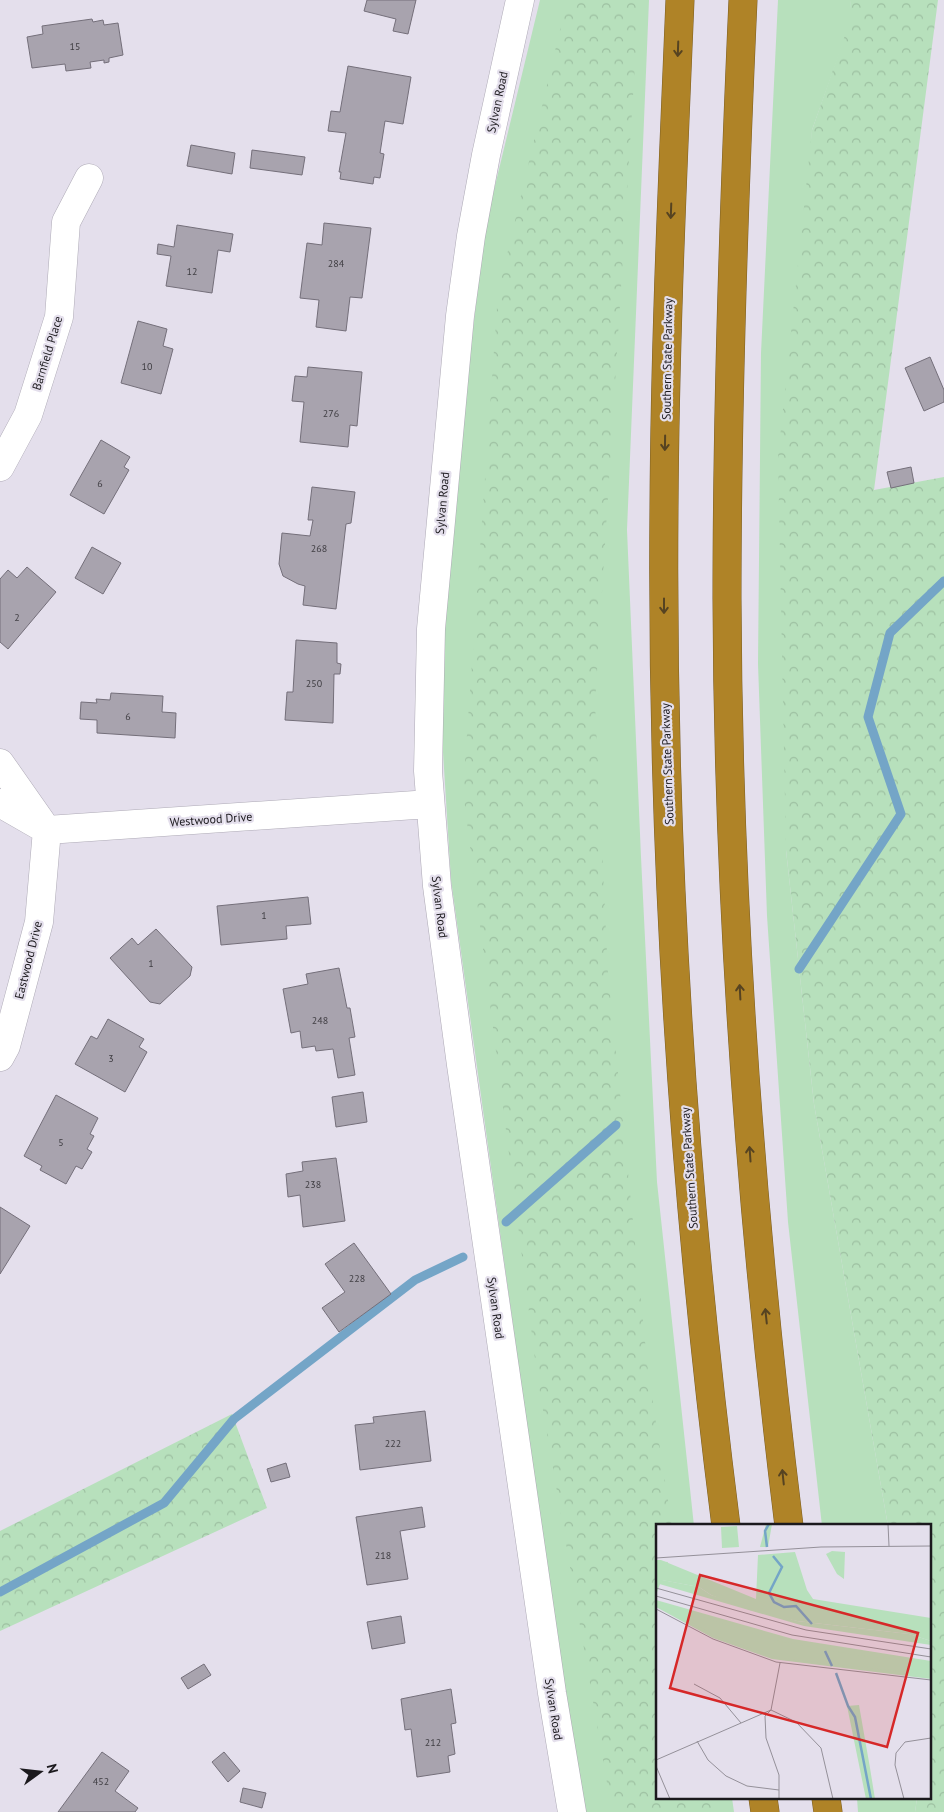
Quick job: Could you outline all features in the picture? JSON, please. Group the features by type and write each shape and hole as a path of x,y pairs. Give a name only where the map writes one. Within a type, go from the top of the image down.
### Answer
{"highway":[{"name":"Southern State Parkway","path":"680,0 668,287 664,497 666,741 674,950 688,1156 697,1273 726,1524"},
{"path":"742,0 729,376 727,574 729,710 737,934 750,1158 789,1524"}],"street":[{"name":"Sylvan Road","path":"520,0 487,146 471,236 460,316 431,629 427,736 430,804 437,886 460,1065 552,1693 572,1812"},
{"name":"Barnfield Place","path":"0,467 28,415 59,317 66,222 89,178"},
{"path":"0,763 47,830"},
{"path":"0,803 47,830"},
{"name":"Westwood Drive","path":"47,830 430,804"},
{"name":"Eastwood Drive","path":"0,1057 6,1046 39,922 47,830"}],"green space":[{"path":"540,0 649,0 627,530 657,1182 694,1524 656,1524 656,1800 732,1800 734,1812 584,1812 572,1749 451,880 442,736 446,590 485,227"},
{"path":"567,0 639,0 595,704 608,974 648,1371 672,1524 656,1524 656,1800 713,1800 715,1812 612,1812 537,1375 463,791 498,293"},
{"path":"778,0 850,0 852,18 812,130 786,850 814,1104 888,1524 822,1524 788,1222 767,916 758,664 761,353"},
{"path":"850,0 938,0 874,490 944,477 944,1812 915,1812 917,1800 932,1800 932,1524 888,1524 814,1104 786,850 778,457 812,130 851,18"},
{"path":"232,1414 267,1508 0,1631 0,1531"},
{"path":"857,1800 917,1800 915,1812 858,1812"}],"building":[{"path":"367,0 416,0 408,34 393,31 396,19 364,11"},
{"path":"92,19 93,22 103,20 104,25 118,23 123,55 109,58 109,62 104,63 104,60 90,62 91,68 66,71 65,64 32,68 27,37 43,34 42,26"},
{"path":"348,66 411,77 403,124 385,121 380,153 384,154 380,178 374,177 373,184 340,179 341,172 339,172 346,133 328,131 331,111 340,112"},
{"path":"191,145 235,153 232,174 187,166"},
{"path":"252,150 305,157 302,175 250,168"},
{"path":"324,223 371,228 362,298 350,297 346,331 316,327 319,300 300,298 307,243 322,245"},
{"path":"177,225 233,234 230,252 218,250 212,293 166,286 171,256 157,254 158,244 174,247"},
{"path":"138,321 167,329 163,346 173,349 161,394 121,383"},
{"path":"930,357 944,390 944,402 924,411 905,368"},
{"path":"308,367 362,372 357,426 350,425 348,447 300,442 304,402 292,401 295,376 307,377"},
{"path":"101,440 130,457 124,467 129,470 104,514 70,495"},
{"path":"911,467 914,483 891,488 887,472"},
{"path":"312,487 355,492 351,523 346,524 336,609 303,605 305,586 283,576 279,564 282,533 310,536 313,520 308,520"},
{"path":"92,547 121,563 103,594 75,578"},
{"path":"27,567 56,592 8,649 0,642 0,579 8,570 17,578"},
{"path":"296,640 337,643 337,663 341,664 340,674 334,674 333,723 285,720 287,692 293,692"},
{"path":"111,693 163,696 162,712 176,713 175,738 97,733 97,720 80,719 81,702 97,703 96,699 110,700"},
{"path":"308,897 311,924 286,926 287,939 221,945 217,906"},
{"path":"156,929 192,967 190,976 160,1004 150,1002 110,958 132,938 138,945"},
{"path":"339,968 347,1008 350,1008 355,1037 349,1038 355,1075 338,1078 333,1049 316,1051 315,1046 302,1048 300,1031 291,1033 283,989 308,984 306,974"},
{"path":"108,1019 144,1039 139,1047 147,1052 125,1092 75,1064 91,1036 97,1039"},
{"path":"363,1092 367,1122 336,1127 332,1097"},
{"path":"56,1095 98,1118 90,1134 94,1136 87,1149 92,1152 82,1169 76,1166 66,1184 40,1170 42,1166 24,1156"},
{"path":"336,1158 345,1221 303,1227 300,1195 288,1197 286,1174 303,1171 302,1162"},
{"path":"0,1207 30,1226 0,1274"},
{"path":"354,1243 391,1294 339,1332 322,1308 345,1292 325,1264"},
{"path":"425,1411 431,1461 360,1470 355,1425 374,1423 373,1417"},
{"path":"286,1463 290,1477 271,1482 267,1469"},
{"path":"422,1507 425,1527 400,1531 408,1579 367,1585 356,1517"},
{"path":"401,1616 405,1643 372,1649 367,1622"},
{"path":"204,1664 211,1675 188,1689 181,1678"},
{"path":"451,1689 456,1723 451,1724 455,1754 448,1756 450,1772 417,1777 411,1729 405,1730 401,1699"},
{"path":"102,1752 129,1771 115,1791 138,1808 135,1812 58,1812"},
{"path":"224,1752 240,1771 228,1782 212,1762"},
{"path":"243,1788 266,1793 262,1808 240,1802"}],"waterway":[{"path":"799,969 901,814 868,717 890,633 944,581"},
{"path":"506,1222 616,1125"},
{"path":"0,1592 164,1503 234,1419 415,1280 463,1257"}]}
